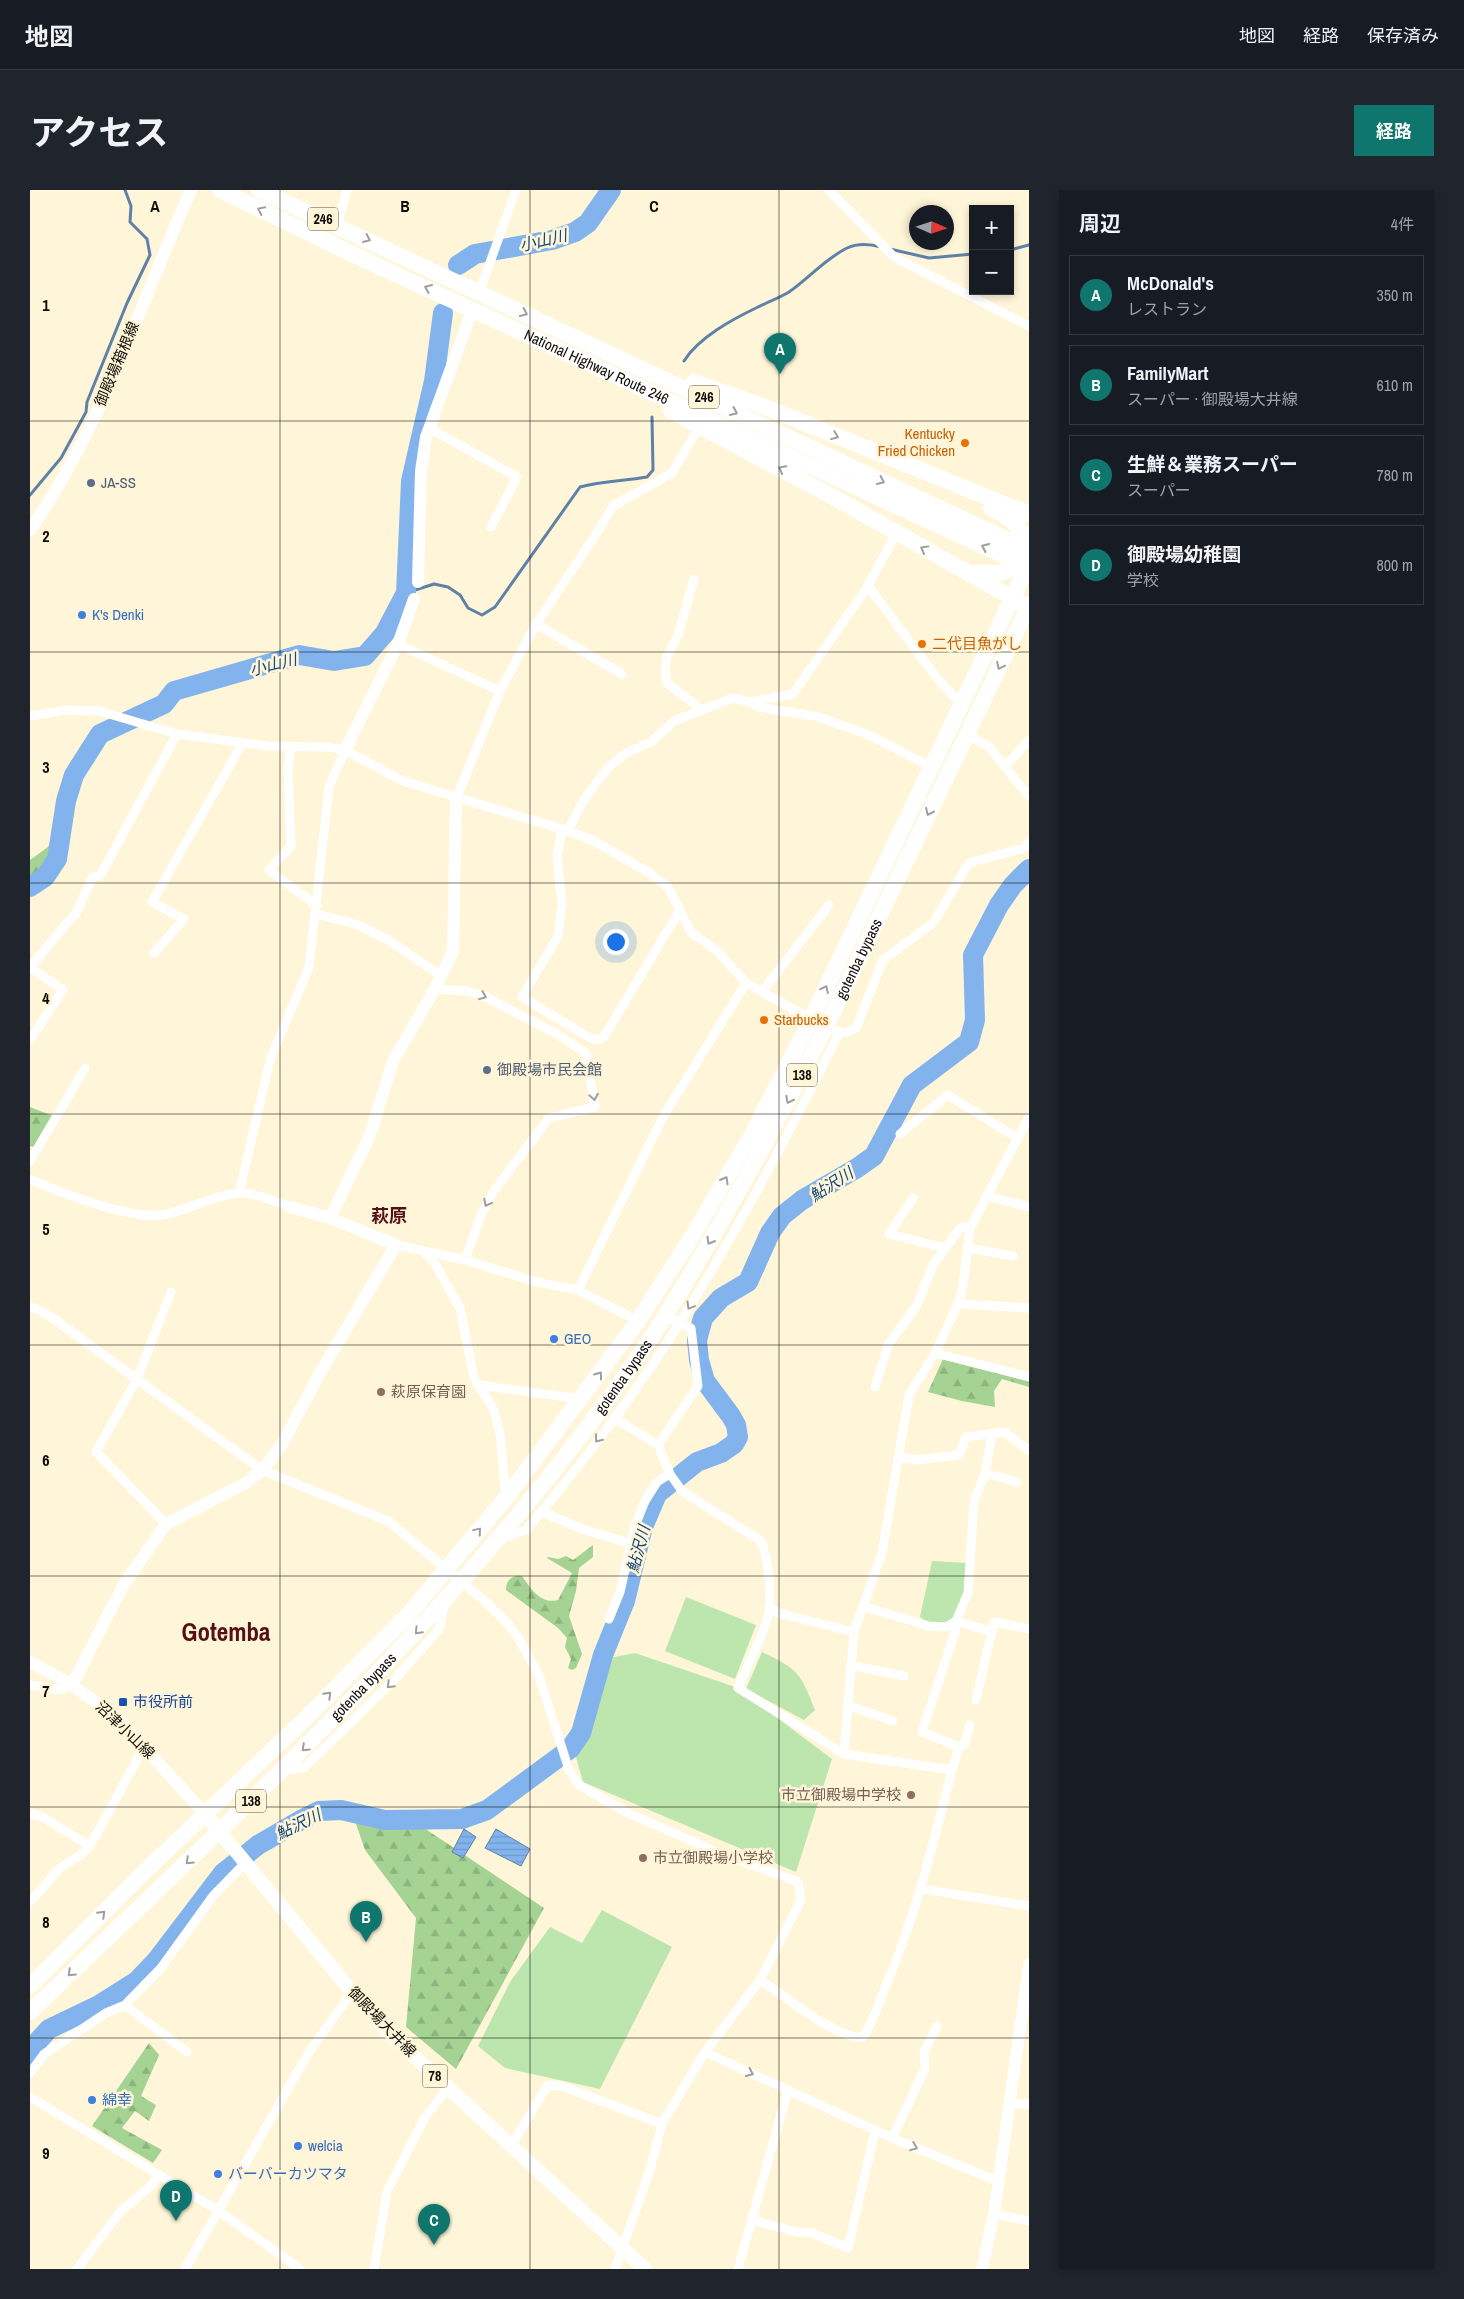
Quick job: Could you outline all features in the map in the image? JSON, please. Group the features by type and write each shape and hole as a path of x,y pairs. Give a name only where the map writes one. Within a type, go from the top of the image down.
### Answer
{"highway":[{"name":"National Highway Route 246","path":"220,190 636,384 924,510 1029,550"},
{"name":"National Highway Route 246","path":"260,190 641,368 924,510 1029,568"},
{"name":"246","path":"641,368 655,369 760,405 1029,514"},
{"name":"246","path":"636,384 652,400 699,427 812,485 956,568 1019,588 1029,606"},
{"path":"907,465 941,485 1005,515 1020,528 1029,546"},
{"path":"956,568 988,575 1011,571 1029,563"},
{"name":"138","path":"1019,588 1029,563"},
{"name":"gotenba bypass","path":"30,1986 408,1615 506,1498 638,1321 693,1235 754,1131 811,1020 931,767 1019,588"},
{"name":"gotenba bypass","path":"30,2012 280,1772 381,1671 444,1603 498,1540 576,1442 632,1365 672,1319 774,1130 833,1030 966,734 1029,606"}],"main road":[{"name":"御殿場大井線","path":"206,1815 352,1992 391,2035 646,2269"}],"street":[{"name":"御殿場箱根線","path":"30,530 48,504 81,446 191,190"},
{"path":"337,225 347,190"},
{"path":"239,1193 270,1060 309,967 329,787 345,750 398,644 414,599 418,582 421,471 429,428 516,190"},
{"path":"829,190 894,257 1029,326"},
{"path":"330,1218 370,1135 393,1062 435,989 453,952 456,798 500,691 536,624 613,506 672,473 699,427"},
{"path":"429,428 518,477 491,527"},
{"path":"750,702 793,694 868,586 896,534"},
{"path":"694,579 678,635 667,656 665,670 667,683 701,709"},
{"path":"868,586 937,678 961,705"},
{"path":"536,624 622,674"},
{"path":"398,644 500,691"},
{"path":"680,910 604,1037 598,1040 590,1038 522,997 558,936 562,905 557,856 565,830 596,782 609,767 626,753 651,742 674,721 733,698 750,702 758,707 819,717 869,735 931,767"},
{"path":"30,716 67,710 98,711 177,734 242,744 291,748 327,747 345,750 403,781 565,830 592,840 648,872 668,887 691,932 718,952 746,983 811,1020"},
{"path":"30,1040 64,990 30,967 76,913 93,877 100,876 177,734"},
{"path":"966,734 988,746 1029,796"},
{"path":"1005,767 1029,740"},
{"path":"154,953 184,919 152,902 242,744"},
{"path":"291,748 288,768 291,846 269,870 316,910 364,928 388,940 441,976"},
{"path":"833,1030 851,1032 856,1028 884,960 934,922 969,863 1024,848 1029,842"},
{"path":"762,992 829,905"},
{"path":"578,1290 664,1114 746,983"},
{"path":"435,989 468,991 482,995 557,1034 586,1052 595,1107 549,1118 493,1192 482,1213 465,1260"},
{"path":"30,1161 85,1068"},
{"path":"900,1134 948,1096 1017,1138"},
{"path":"844,1754 854,1632 865,1607 882,1553 909,1395 935,1353 958,1304 963,1287 971,1225 1029,1116"},
{"path":"30,1179 104,1206 123,1211 161,1215 239,1193 260,1196 330,1218 396,1245 465,1260 536,1282 578,1290 638,1321"},
{"path":"986,1196 1029,1207"},
{"path":"913,1198 889,1234 945,1248"},
{"path":"875,1387 888,1345 917,1305 933,1265 960,1228 971,1225"},
{"path":"30,1685 59,1690 72,1685 124,1584 166,1524 246,1483 262,1470 281,1446 321,1371 396,1245"},
{"path":"968,1248 1013,1256"},
{"path":"425,1252 435,1264 460,1308 474,1378 494,1410 500,1434 506,1498"},
{"path":"166,1524 96,1452 137,1379 171,1292"},
{"path":"958,1304 1029,1308"},
{"path":"30,1306 47,1314 262,1470 388,1521 447,1568 508,1624 520,1639 538,1673 569,1770 579,1785 628,1813 719,1853 798,1882 801,1900 760,1980 705,2052 662,2124 650,2170 615,2269"},
{"path":"498,1540 526,1530 542,1512 614,1418 672,1319 691,1328 692,1351 698,1386 658,1445"},
{"path":"935,1353 1029,1377"},
{"path":"479,1385 581,1399"},
{"path":"614,1418 658,1445 670,1474 682,1491 761,1541 767,1553 769,1606 767,1620 738,1688 844,1754 952,1770"},
{"path":"898,1457 917,1460 959,1455 966,1437 1005,1432 1029,1451"},
{"path":"959,1747 922,1732 955,1632 956,1622 968,1593 974,1501 985,1473 992,1434"},
{"path":"985,1473 1017,1482"},
{"path":"609,1619 620,1592 635,1526 645,1501 657,1482 670,1474"},
{"path":"542,1512 582,1529 632,1544"},
{"path":"769,1606 778,1613 854,1632"},
{"path":"865,1607 928,1626 946,1627 956,1622 992,1632"},
{"path":"976,1700 994,1622 1029,1629"},
{"name":"沼津小山線","path":"30,1662 72,1685 120,1721 206,1815"},
{"path":"850,1665 904,1676"},
{"path":"847,1705 893,1721"},
{"path":"760,1980 838,2032 855,2038 863,2037 871,2026 901,1951 922,1889 959,1747 964,1745 970,1725"},
{"path":"30,1902 60,1868 82,1854 90,1846 144,1747"},
{"path":"30,1814 41,1816 90,1846"},
{"path":"30,2073 44,2054 106,2013 125,2005 161,1968 213,1896 245,1863"},
{"path":"922,1889 1029,1906"},
{"path":"982,2269 994,2214 997,2180 1010,2104 1029,1965"},
{"path":"185,2269 309,2052 352,1992"},
{"path":"125,2005 187,2052"},
{"path":"892,2138 925,2069 924,2052 937,2026"},
{"path":"705,2052 876,2131 997,2180"},
{"path":"511,2146 548,2084 562,2086 662,2124"},
{"path":"374,2269 387,2191 425,2117 448,2088"},
{"path":"738,2269 788,2090"},
{"path":"30,2097 219,2211 300,2269"},
{"path":"1010,2104 1029,2104"},
{"path":"752,2220 796,2232 812,2233 848,2248 876,2131"},
{"path":"77,2269 120,2212 152,2185 159,2174"},
{"path":"994,2214 1029,2221"}],"green space":[{"path":"82,774 68,834 54,877 30,895 30,860 48,847"},
{"path":"30,1107 53,1116 34,1147 30,1146"},
{"path":"943,1359 1029,1381 1029,1387 1002,1379 994,1391 995,1407 928,1392"},
{"path":"593,1545 593,1557 579,1568 576,1591 569,1616 582,1654 576,1668 572,1670 568,1668 571,1659 565,1647 567,1638 558,1628 506,1590 506,1586 510,1579 515,1576 522,1576 532,1590 541,1598 552,1601 558,1600 572,1573 547,1558 558,1559 566,1556 573,1560"},
{"path":"932,1561 967,1563 964,1595 953,1623 928,1623 920,1617"},
{"path":"686,1597 756,1625 735,1679 665,1651"},
{"path":"762,1652 791,1668 806,1687 815,1710 804,1720 746,1689"},
{"path":"635,1653 738,1688 832,1759 796,1872 583,1782 576,1757 609,1658"},
{"path":"354,1818 421,1826 544,1908 456,2069 406,2027 416,1918 365,1850"},
{"path":"602,1910 672,1947 600,2089 505,2068 478,2046 510,1982 550,1927 582,1943"},
{"path":"149,2043 159,2055 141,2096 156,2105 149,2121 135,2111 122,2128 162,2150 153,2163 92,2126"}],"water":[{"path":"464,1829 476,1837 463,1858 452,1852"},
{"path":"496,1829 530,1849 521,1866 485,1848"}],"waterway":[{"path":"30,495 61,458 86,412 87,402 127,303 150,255 147,239 130,222 131,206 125,190"},
{"name":"小山川","path":"458,265 475,254 552,240 575,232 588,223 611,190"},
{"path":"684,361 690,352 707,337 738,317 789,292 839,252 851,246 868,245 881,247"},
{"path":"1014,249 1029,245"},
{"path":"890,249 929,258 969,254"},
{"name":"小山川","path":"30,887 45,877 57,859 66,801 74,775 100,734 164,704 174,691 299,655 334,661 365,656 385,633 406,593 411,481 434,381 443,313"},
{"path":"406,593 434,584 448,587 460,595 468,608 482,615 495,607 580,487 647,477 653,470 652,417"},
{"name":"鮎沢川","path":"30,2058 38,2041 49,2029 99,2005 137,1981 156,1961 223,1873 258,1845 301,1820 319,1811 341,1810 385,1820 462,1819 487,1810 570,1749 581,1733 603,1655 625,1601 643,1527 657,1494 697,1462 721,1453 734,1444 738,1437 736,1425 731,1416 705,1381 699,1360 697,1340 703,1318 721,1298 748,1282 770,1233 782,1216 802,1200 874,1156 912,1085 969,1042 975,1020 973,955 999,905 1013,885 1029,869"}],"place":[{"name":"McDonald's","path":"780,374"},
{"name":"Kentucky Fried Chicken","path":"965,443"},
{"name":"JA-SS","path":"91,483"},
{"name":"K's Denki","path":"82,615"},
{"name":"二代目魚がし","path":"922,644"},
{"name":"Starbucks","path":"764,1020"},
{"name":"御殿場市民会館","path":"487,1070"},
{"name":"GEO","path":"554,1339"},
{"name":"萩原保育園","path":"381,1392"},
{"name":"市役所前","path":"123,1702"},
{"name":"市立御殿場中学校","path":"911,1795"},
{"name":"市立御殿場小学校","path":"643,1858"},
{"name":"FamilyMart","path":"366,1942"},
{"name":"綿幸","path":"92,2100"},
{"name":"welcia","path":"298,2146"},
{"name":"バーバーカツマタ","path":"218,2174"},
{"name":"御殿場幼稚園","path":"176,2221"},
{"name":"生鮮＆業務スーパー","path":"434,2245"}],"district":[{"name":"萩原","path":"389,1216"},
{"name":"Gotemba","path":"226,1632"}]}
